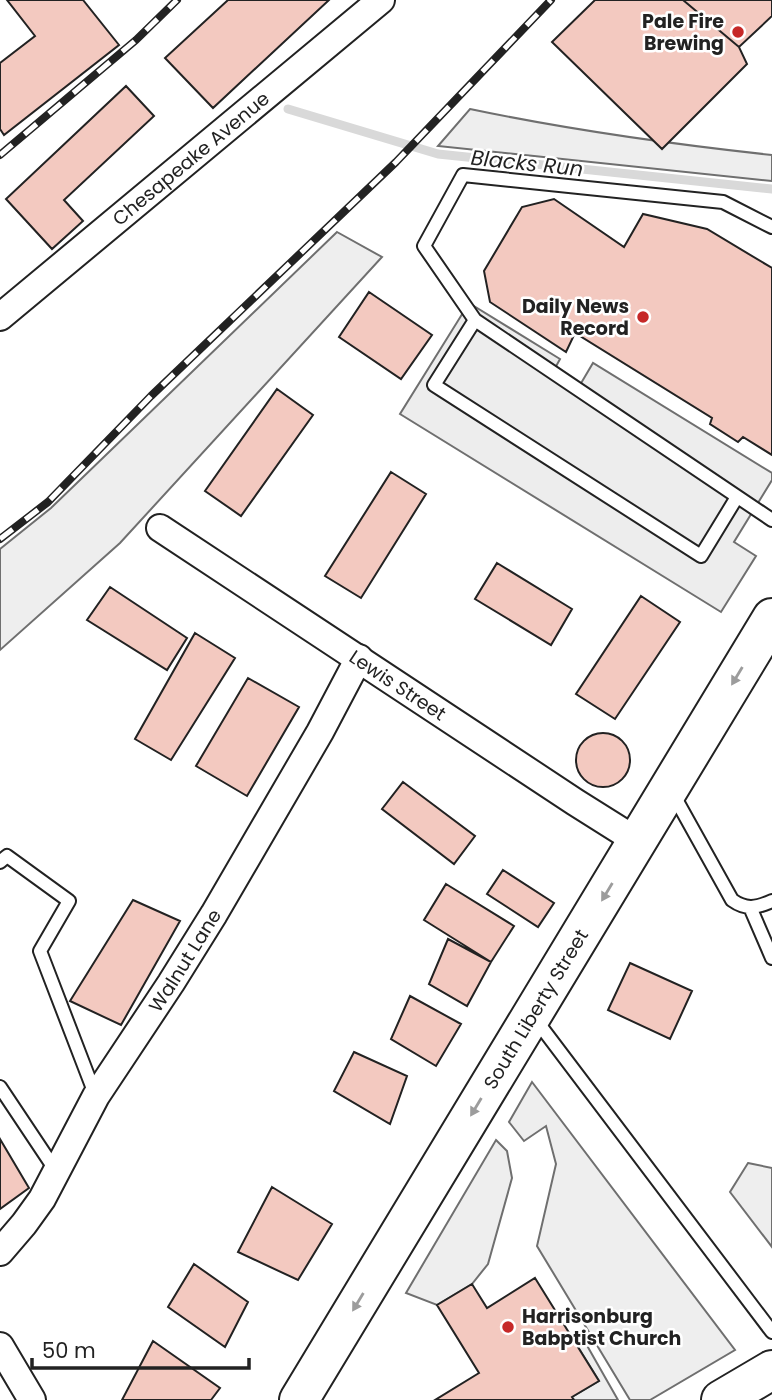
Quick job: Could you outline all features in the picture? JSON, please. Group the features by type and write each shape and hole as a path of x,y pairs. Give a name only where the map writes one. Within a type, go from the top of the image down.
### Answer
{"main road":[{"name":"South Liberty Street","path":"299,1400 772,618"},
{"path":"730,1398 772,1370"}],"street":[{"name":"Chesapeake Avenue","path":"0,317 381,0"},
{"name":"Lewis Street","path":"160,528 637,841"},
{"name":"Walnut Lane","path":"0,1252 33,1213 57,1173 96,1096 214,914 320,732 359,658"},
{"path":"0,1346 32,1400"}],"lane":[{"path":"772,228 723,202 463,175 424,246 475,320 772,520"},
{"path":"475,320 434,385 701,556 737,497"},
{"path":"669,788 732,900 742,907 762,906 772,901"},
{"path":"0,862 6,856 69,901 40,951 96,1096"},
{"path":"750,906 772,958"},
{"path":"532,1015 772,1332"},
{"path":"0,1087 57,1173"}],"shaded area":[{"path":"470,109 620,136 772,155 772,181 438,146"},
{"path":"337,232 382,257 120,543 0,650 0,549 51,508"},
{"path":"469,303 560,359 554,370 580,385 593,363 772,473 772,480 734,542 756,556 721,612 400,414"},
{"path":"532,1082 735,1350 650,1400 630,1400 537,1246 556,1164 546,1126 524,1141 509,1122"},
{"path":"496,1140 507,1151 512,1178 488,1264 472,1284 437,1305 406,1293"},
{"path":"748,1163 772,1168 772,1247 730,1192"},
{"path":"585,1342 618,1400 574,1400 572,1397 599,1381 578,1347"}],"building":[{"path":"7,0 83,0 119,45 4,135 0,129 0,63 35,36"},
{"path":"228,0 329,0 213,108 165,58"},
{"path":"595,0 683,0 739,47 747,64 662,149 552,42"},
{"name":"Pale Fire Brewing","path":"683,0 772,0 772,16 739,47"},
{"path":"126,86 154,116 64,200 83,221 52,249 6,199"},
{"name":"Daily News Record","path":"554,199 624,247 643,214 707,229 772,268 772,455 743,437 738,442 710,424 712,418 575,333 566,352 490,302 484,271 522,207"},
{"path":"369,292 432,335 401,379 339,337"},
{"path":"277,389 313,415 241,516 205,491"},
{"path":"391,472 426,494 361,598 325,576"},
{"path":"497,563 572,609 551,645 475,599"},
{"path":"110,587 187,638 167,670 87,620"},
{"path":"641,596 680,622 615,719 576,694"},
{"path":"195,633 235,658 171,760 135,739"},
{"path":"248,678 299,707 247,796 196,766"},
{"path":"603,733 622,741 630,760 622,779 603,787 584,779 576,760 584,741"},
{"path":"403,782 475,836 454,864 382,809"},
{"path":"503,870 554,903 538,927 487,894"},
{"path":"446,884 514,926 491,962 424,920"},
{"path":"133,900 180,921 121,1025 70,1001"},
{"path":"448,939 491,962 467,1006 429,984"},
{"path":"630,963 692,991 670,1039 608,1010"},
{"path":"410,996 461,1024 436,1066 391,1039"},
{"path":"354,1052 407,1076 390,1124 334,1091"},
{"path":"0,1139 29,1188 0,1209"},
{"path":"272,1187 332,1224 298,1280 238,1252"},
{"path":"194,1264 248,1302 225,1347 168,1307"},
{"name":"Harrisonburg Babptist Church","path":"535,1278 599,1381 572,1397 574,1400 435,1400 479,1373 437,1305 472,1284 487,1308"},
{"path":"153,1341 220,1388 211,1400 122,1400"}],"waterway":[{"name":"Blacks Run","path":"288,109 438,154 772,189"}],"railway":[{"path":"0,155 136,40 177,0"},
{"path":"0,539 48,502 151,396 396,162 551,0"}],"place":[{"name":"Pale Fire Brewing","path":"738,32"},
{"name":"Daily News Record","path":"643,317"},
{"name":"Harrisonburg Babptist Church","path":"508,1327"}]}
